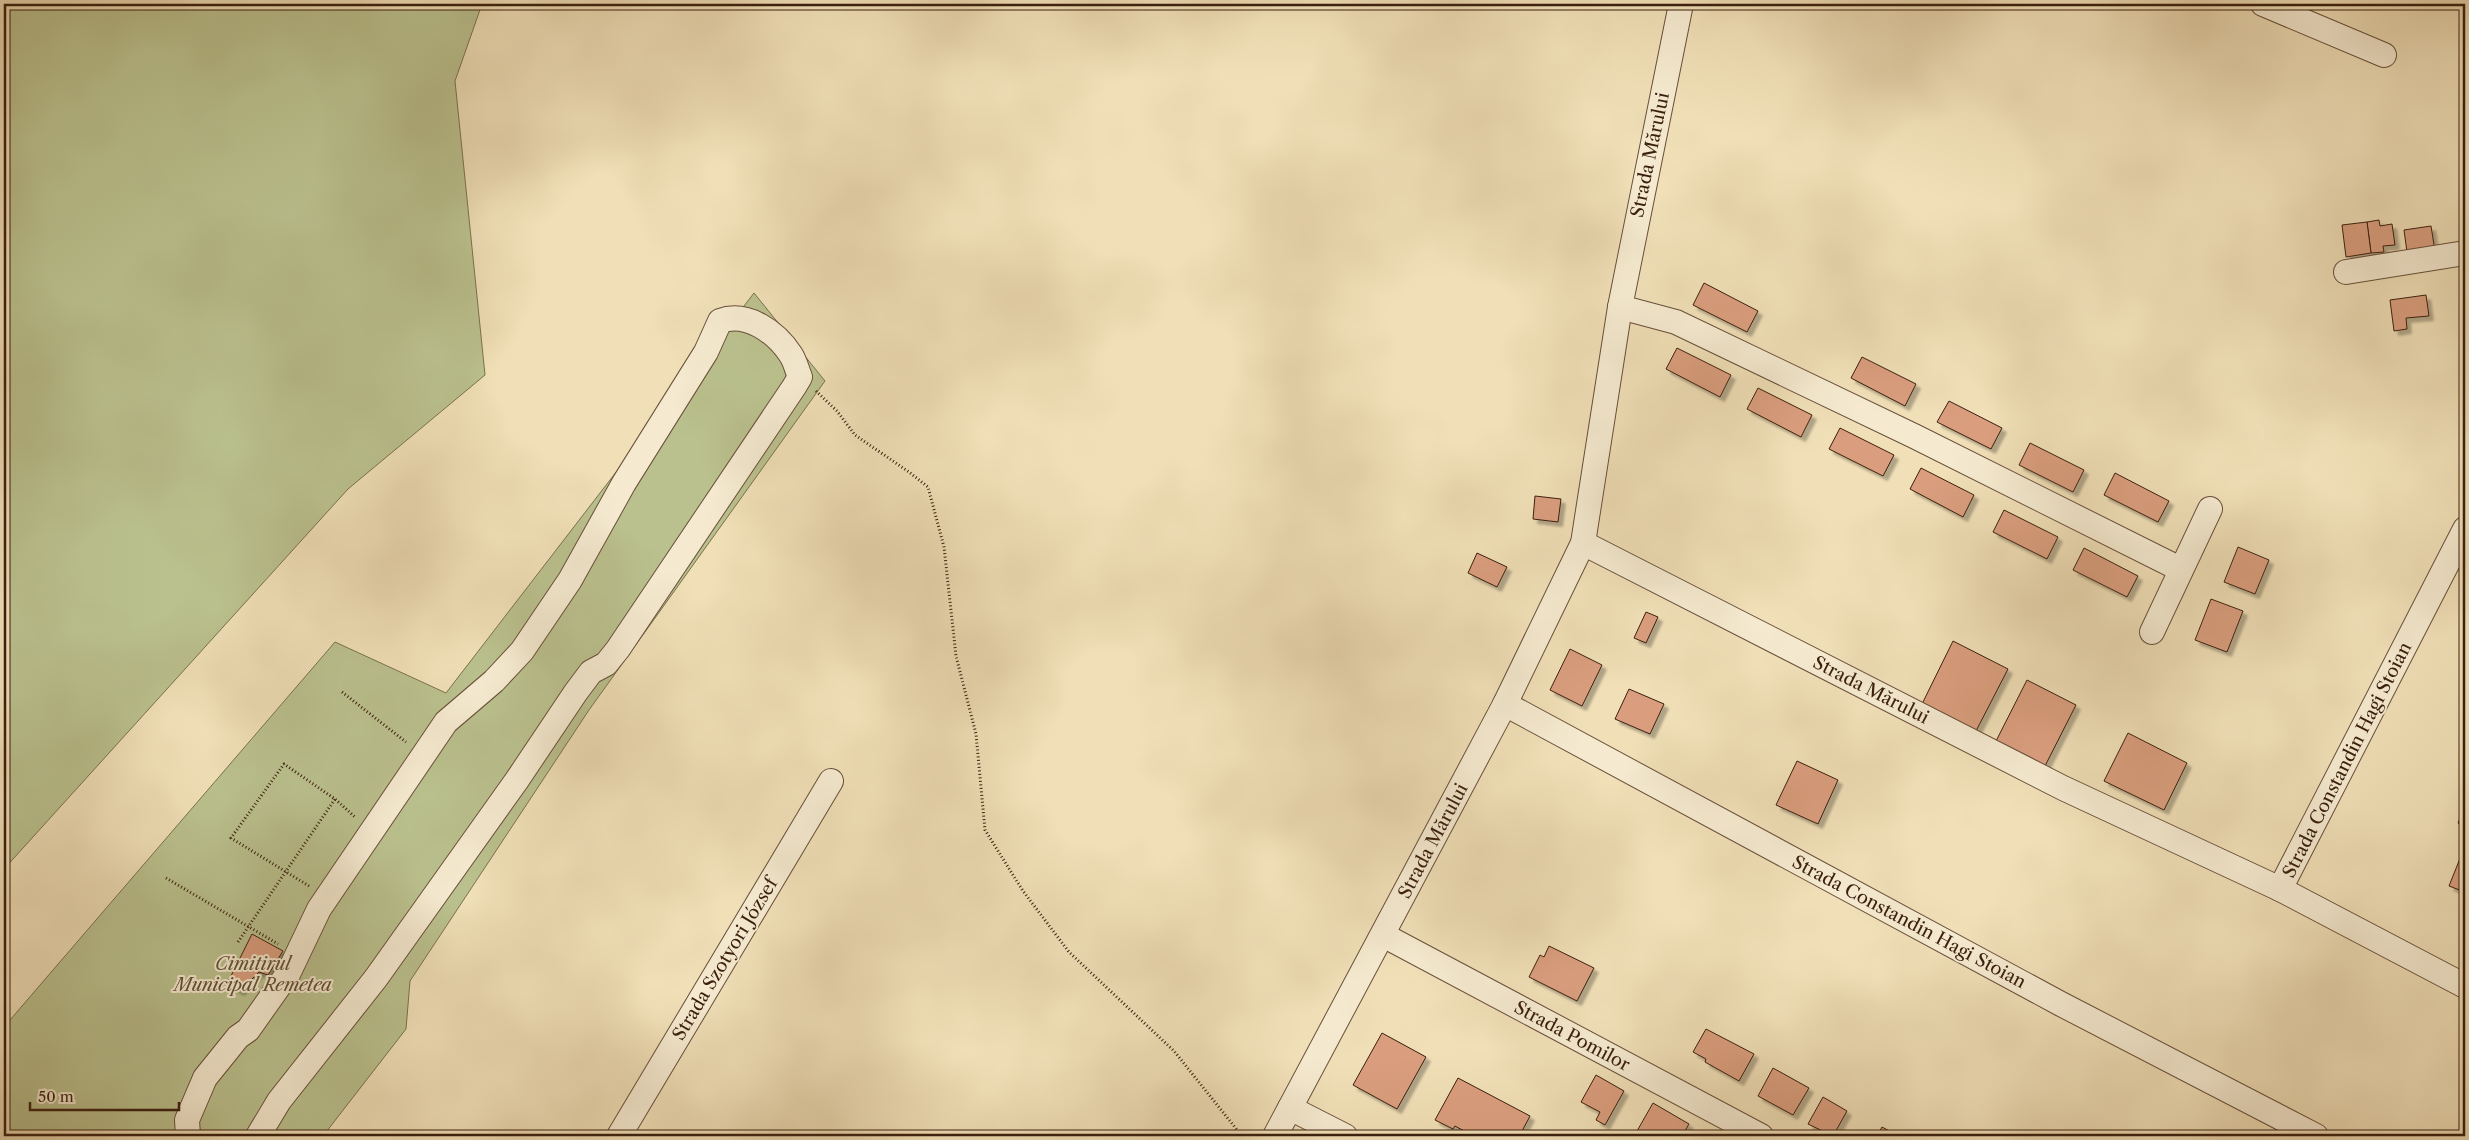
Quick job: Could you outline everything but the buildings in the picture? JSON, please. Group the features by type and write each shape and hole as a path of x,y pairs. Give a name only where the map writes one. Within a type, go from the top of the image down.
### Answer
{"street":[{"name":"Strada Mărului","path":"1275,1136 1504,704 1583,543 1620,307 1682,4"},
{"path":"2263,4 2384,55"},
{"path":"2346,272 2465,253"},
{"path":"1620,307 1676,322 1914,436 2180,569"},
{"path":"188,1136 187,1120 205,1078 238,1037 248,1030 289,972 319,909 446,722 494,681 528,643 570,580 624,483 677,401 706,352 720,321 731,317 747,319 771,333 791,355 800,376 618,649 606,664 590,672 517,780 376,978 279,1101 258,1136"},
{"path":"2152,632 2180,569 2210,509"},
{"name":"Strada Constandin Hagi Stoian","path":"2464,982 2280,889 2465,529"},
{"name":"Strada Mărului","path":"1583,543 2054,784 2280,889"},
{"name":"Strada Constandin Hagi Stoian","path":"1504,704 2061,1004 2316,1136"},
{"name":"Strada Szotyori József","path":"619,1136 831,782"},
{"name":"Strada Pomilor","path":"1383,935 1761,1136"},
{"path":"1290,1108 1345,1136"}],"path":[{"path":"800,376 837,411 855,435 902,466 928,488 944,547 956,656 976,734 985,830 1023,891 1069,952 1174,1051 1242,1136"},
{"path":"342,692 422,755"},
{"path":"329,896 284,872 231,838 284,764 335,799 371,831"},
{"path":"238,942 335,799"},
{"path":"166,878 296,954"}],"green space":[{"path":"4,4 482,4 455,81 485,375 348,489 4,869"},
{"name":"Cimitirul Municipal Remetea","path":"754,293 825,381 589,710 410,981 406,1029 323,1136 4,1136 4,1027 335,642 446,693"}]}
